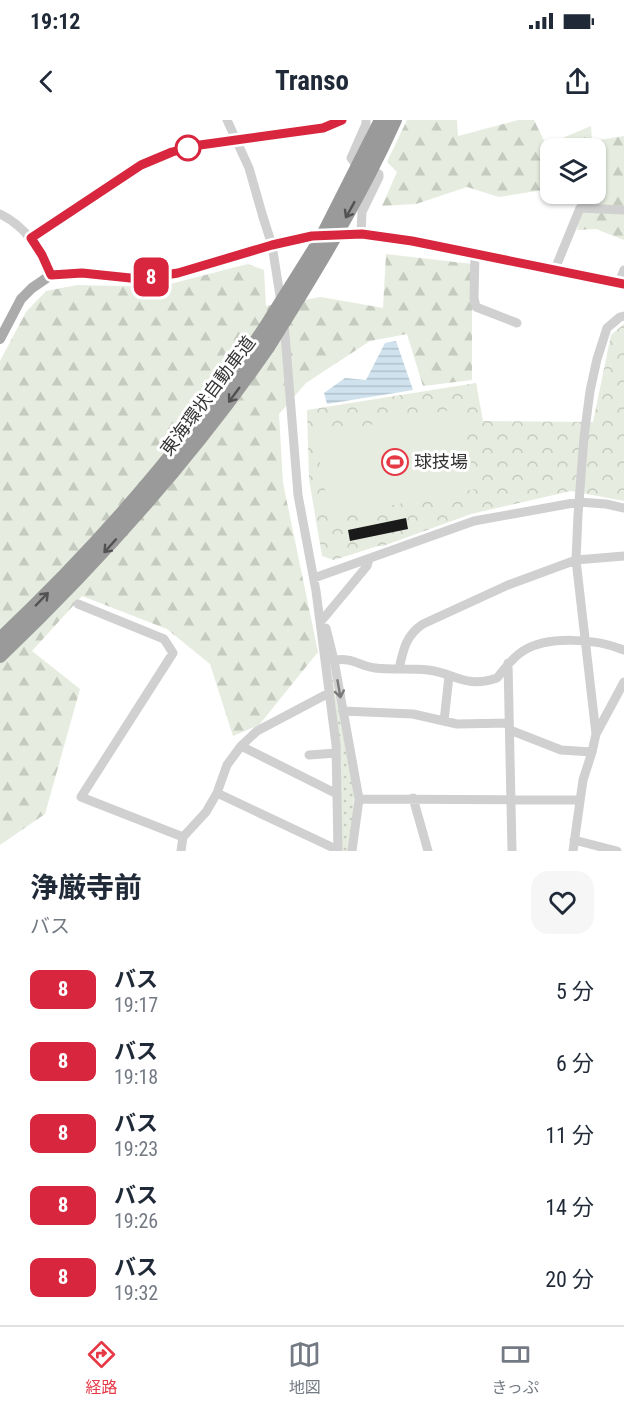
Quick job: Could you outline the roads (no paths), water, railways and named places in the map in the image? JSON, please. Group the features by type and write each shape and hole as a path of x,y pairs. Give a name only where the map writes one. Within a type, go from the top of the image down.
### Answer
{"highway":[{"name":"東海環状自動車道","path":"0,639 95,545 147,487 212,405 265,328 322,237 352,182 381,120"},
{"name":"東海環状自動車道","path":"0,656 104,553 166,482 215,420 267,347 331,245 395,120"}],"main road":[{"path":"0,339 21,299 51,275 82,273 140,279 178,273 272,245 312,236 362,234 412,241 622,283"}],"street":[{"path":"217,793 338,850 336,753 316,591 298,495 287,345 272,245 249,168 227,120"},
{"path":"31,238 141,165 172,152 200,145 323,128 342,120"},
{"path":"362,234 362,212 379,177 379,174 354,162 351,158 366,120"},
{"path":"555,269 580,208 624,210"},
{"path":"0,214 21,227 31,238 51,275"},
{"path":"475,253 474,298 476,307 517,323"},
{"path":"622,283 624,270"},
{"path":"596,734 576,560 579,502 589,402 597,359 607,328 624,316"},
{"path":"314,578 474,521 579,502 624,508"},
{"path":"399,669 405,642 414,630 423,624 508,585 576,560 624,556"},
{"path":"323,619 367,566 369,559"},
{"path":"316,591 334,660 359,799 352,851"},
{"path":"78,604 164,639 173,653 81,797 183,837"},
{"path":"334,660 355,660 375,668 428,670 466,682 491,680 498,676 521,652 536,644 555,641 587,642 605,644 624,650"},
{"path":"508,663 512,851"},
{"path":"444,721 450,676"},
{"path":"573,851 579,800 596,734 624,682"},
{"path":"181,851 183,837 206,812 217,793 227,765 241,746 257,731 329,693"},
{"path":"344,711 408,714 457,724 510,726 561,750 592,752"},
{"path":"241,746 337,795"},
{"path":"309,755 336,753"},
{"path":"413,798 428,851"},
{"path":"359,799 579,800"},
{"path":"574,840 617,851"}],"water":[{"path":"396,341 413,390 327,404 324,393 345,378 366,380 385,343"}],"place":[{"name":"球技場","path":"395,462"}]}
